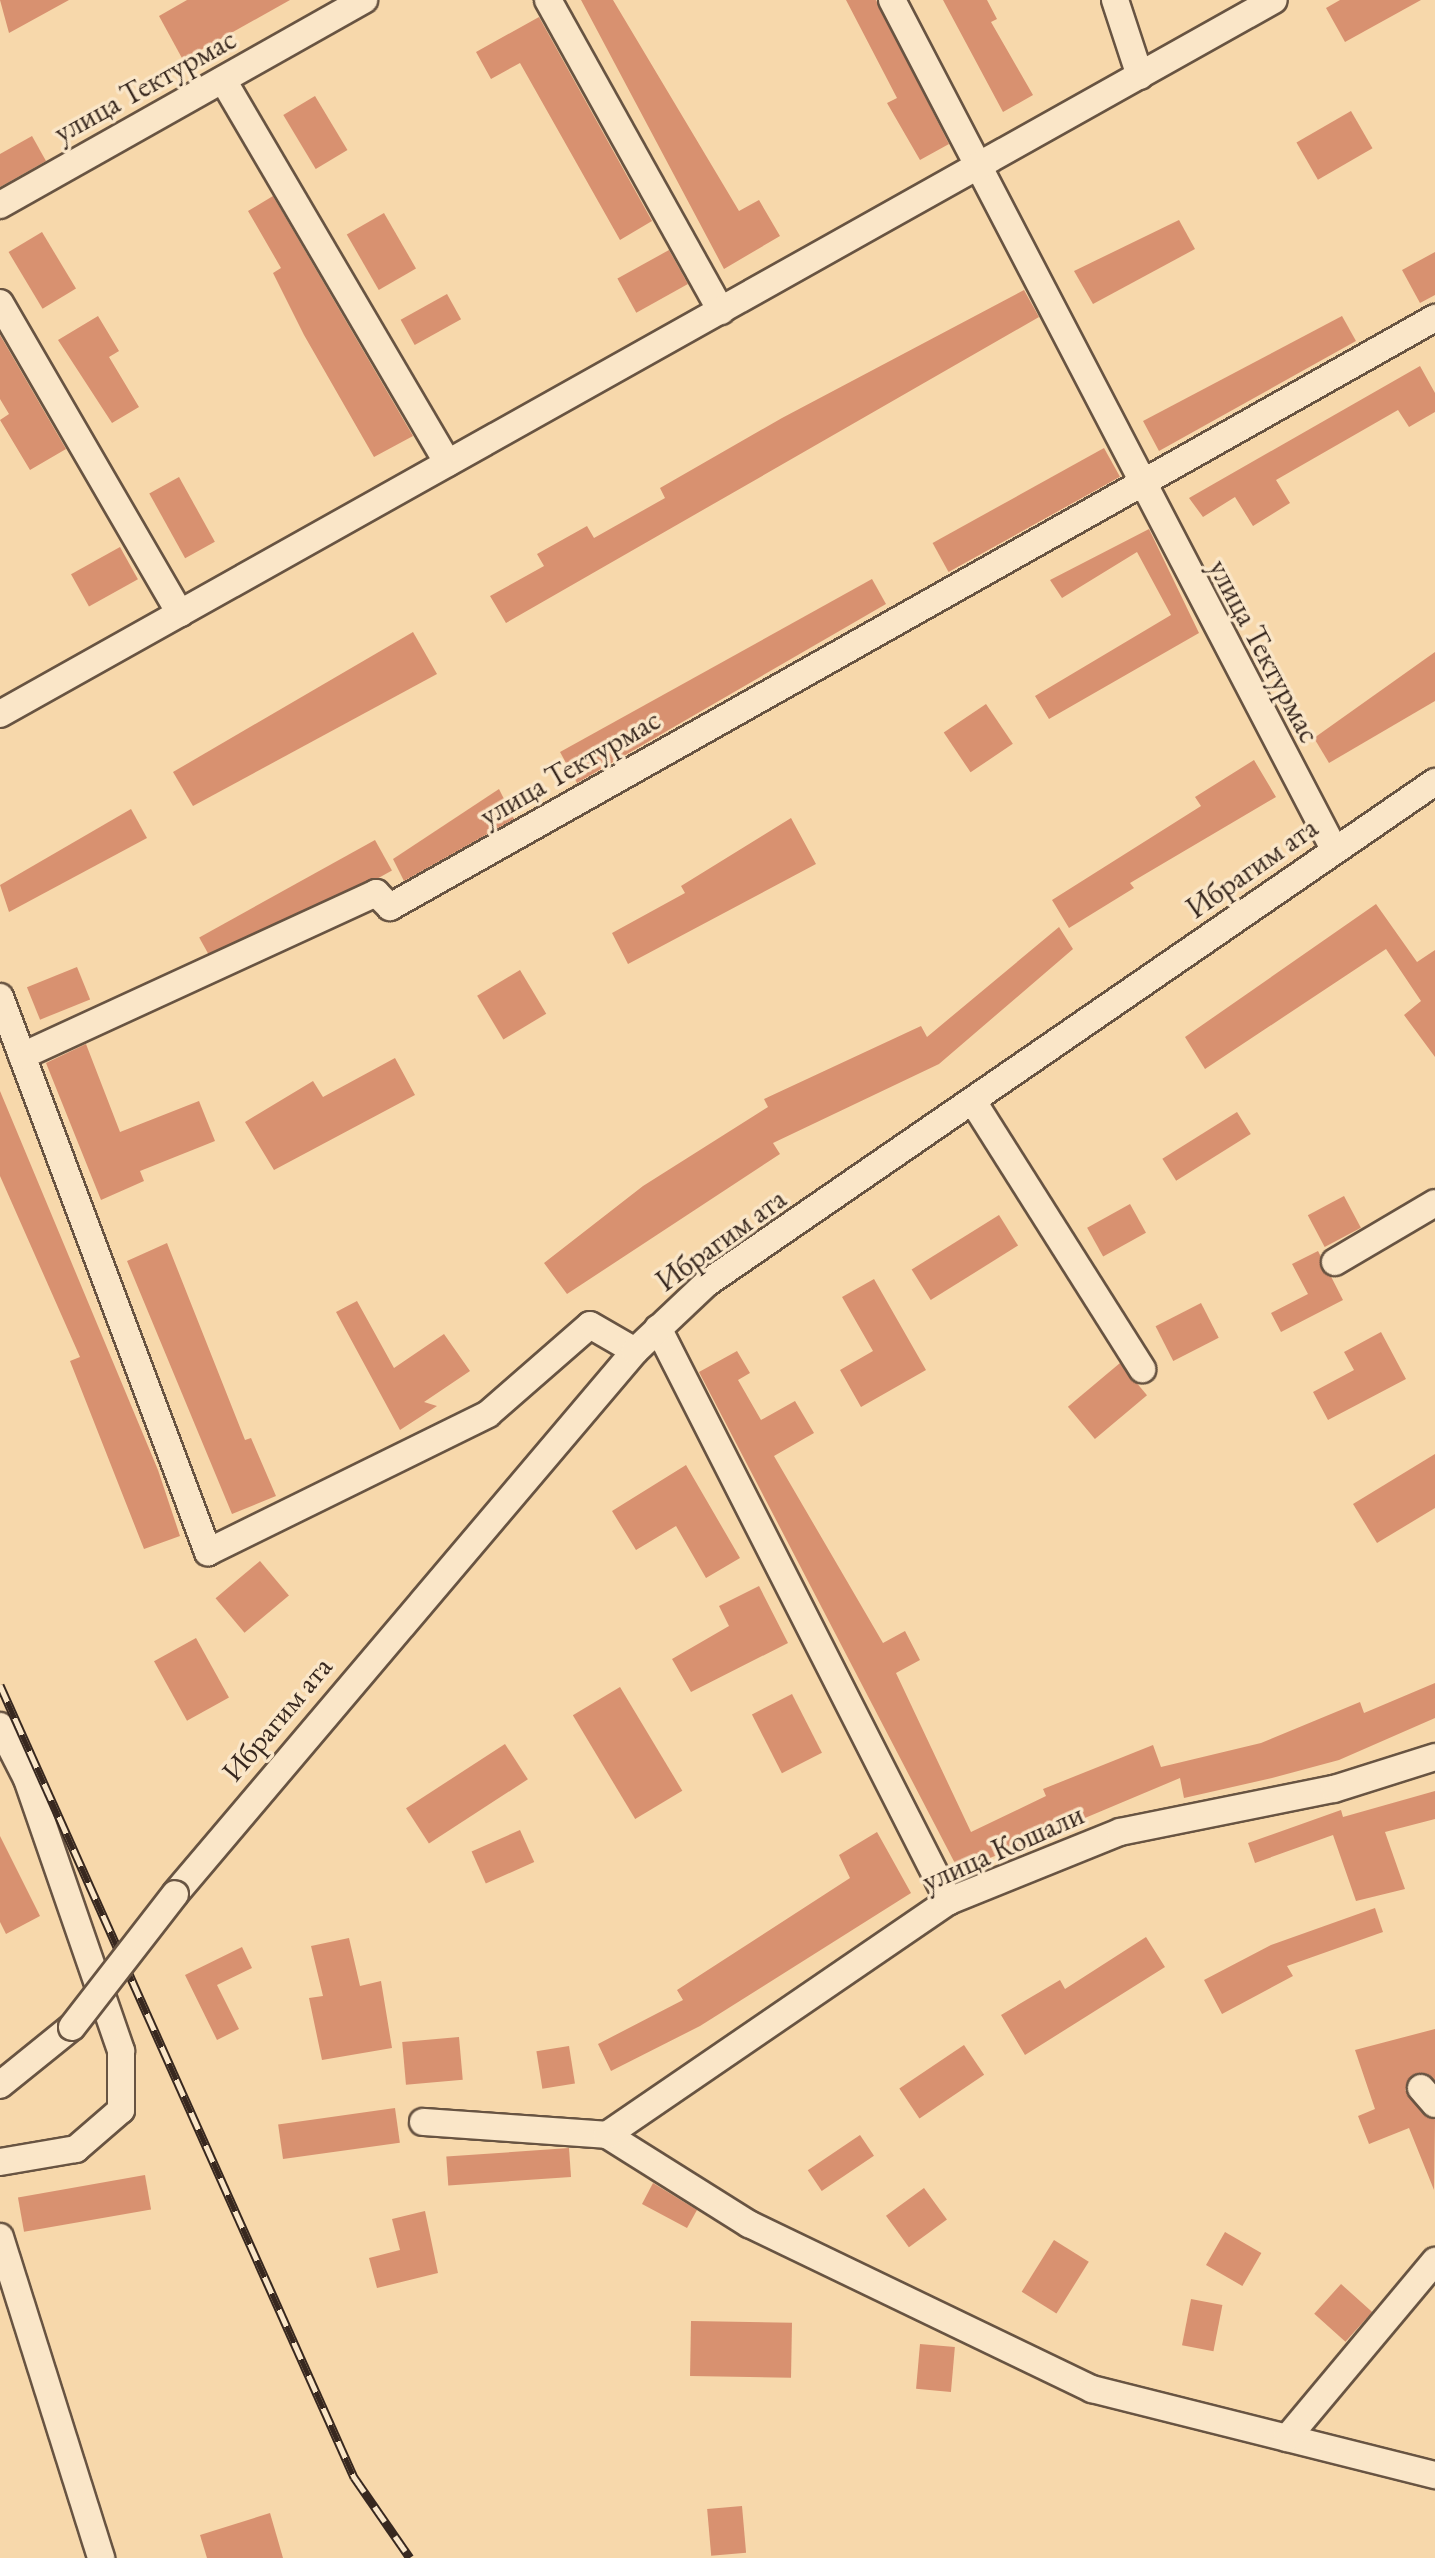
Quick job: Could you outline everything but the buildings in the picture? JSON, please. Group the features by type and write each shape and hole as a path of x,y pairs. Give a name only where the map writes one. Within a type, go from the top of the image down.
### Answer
{"street":[{"name":"улица Тектурмас","path":"0,205 364,0"},
{"path":"548,0 721,311"},
{"name":"улица Тектурмас","path":"892,0 1138,482 1334,849"},
{"path":"1115,0 1140,76"},
{"path":"0,714 1274,0"},
{"path":"223,80 448,463"},
{"path":"0,303 180,614"},
{"name":"улица Тектурмас","path":"22,1056 376,893 390,907 1138,482 1435,318"},
{"name":"Ибрагим ата","path":"0,2085 72,2027 175,1894 635,1351 707,1283 974,1103 1334,849 1435,782"},
{"path":"0,997 208,1552 488,1414 590,1325 635,1351"},
{"path":"974,1103 1142,1369"},
{"path":"1335,1262 1435,1203"},
{"path":"658,1328 949,1901"},
{"path":"0,1726 27,1779 121,2051 121,2110 76,2149 0,2162"},
{"name":"улица Кошали","path":"607,2135 949,1901 1120,1832 1334,1789 1435,1757"},
{"path":"423,2122 607,2135 749,2224 1092,2389 1435,2475"},
{"path":"0,2237 101,2558"},
{"path":"1287,2438 1435,2261"}],"railway":[{"path":"0,1685 354,2477 410,2558"}]}
